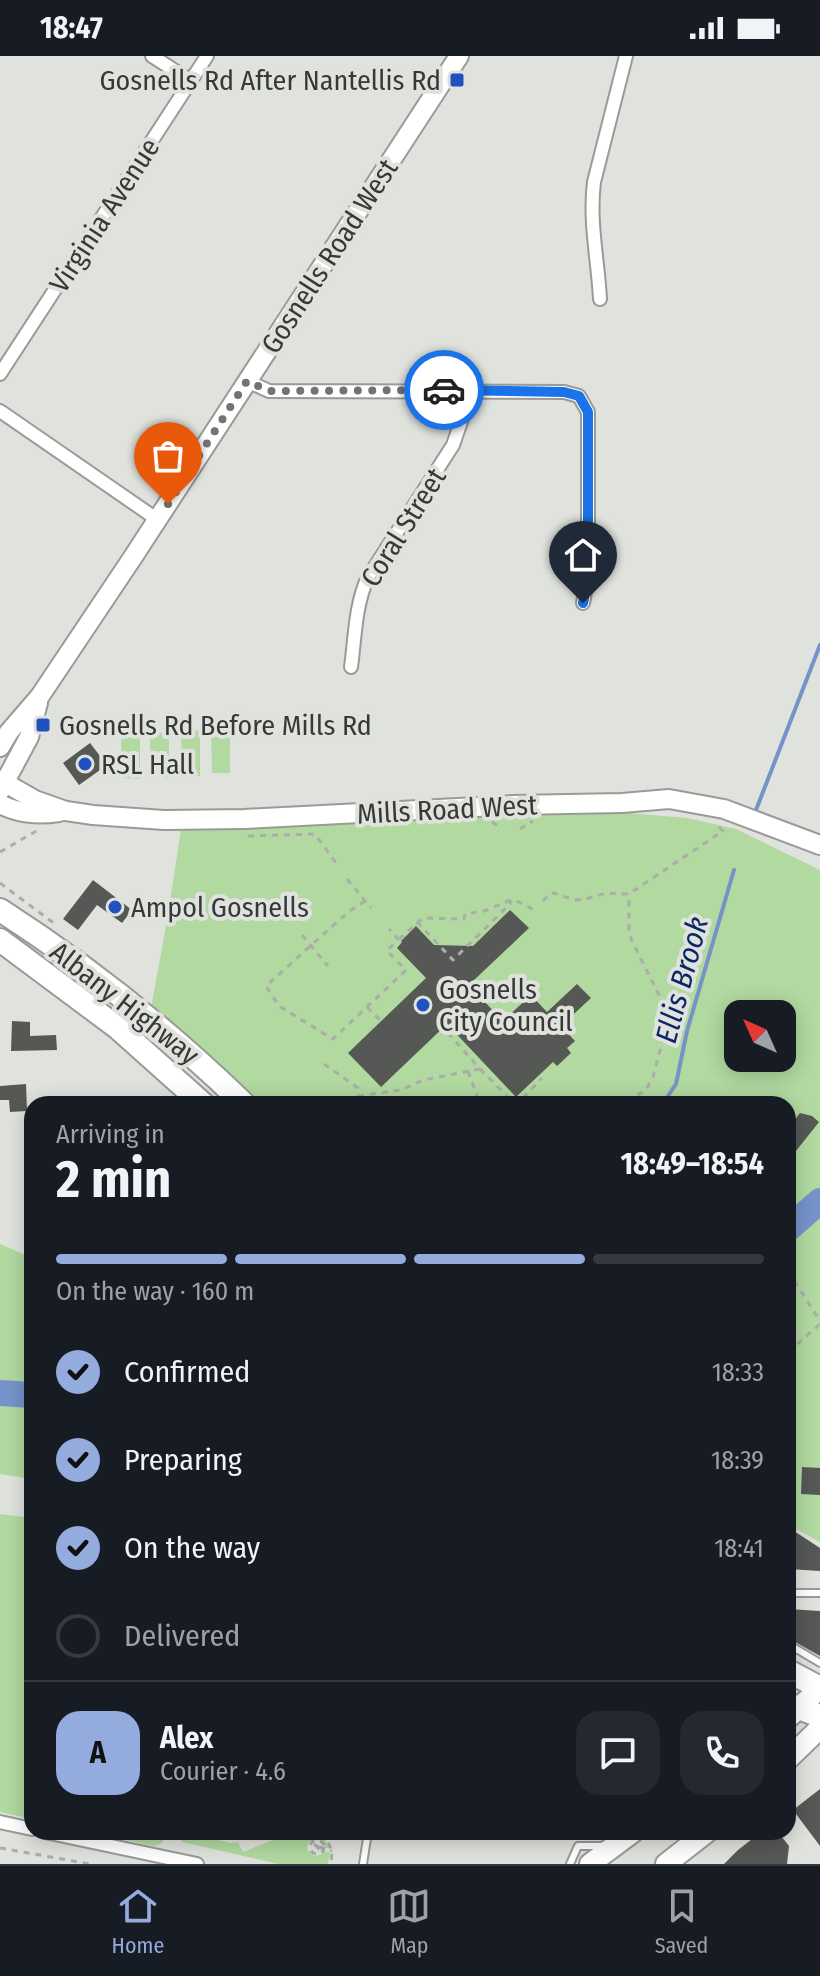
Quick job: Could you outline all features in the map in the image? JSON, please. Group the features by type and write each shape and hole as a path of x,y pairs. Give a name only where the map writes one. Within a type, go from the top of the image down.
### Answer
{"highway":[{"name":"Albany Highway","path":"0,910 85,969 195,1058 235,1096"},
{"name":"Albany Highway","path":"0,940 118,1028 194,1096"},
{"path":"195,1058 193,1070 196,1081 208,1096"},
{"path":"796,1675 820,1688"},
{"path":"796,1712 820,1716"}],"main road":[{"name":"Gosnells Road West","path":"0,747 40,696 158,520 459,56"},
{"name":"Gosnells Road West","path":"1,785 29,737 40,696"},
{"name":"Mills Road West","path":"1,785 66,811 164,820 669,799 724,809 820,845"},
{"name":"Mills Road West","path":"0,804 26,813 66,811"},
{"path":"796,1707 820,1688"},
{"path":"796,1751 820,1728"},
{"path":"590,1864 623,1840"},
{"path":"666,1864 697,1840"}],"street":[{"path":"152,56 191,81"},
{"name":"Virginia Avenue","path":"0,374 207,56"},
{"path":"600,299 591,218 592,192 626,56"},
{"path":"247,381 269,391 464,390 564,392 579,396 588,412 588,577 583,603"},
{"name":"Coral Street","path":"351,667 361,592 453,445 463,416 464,390"},
{"path":"0,411 158,520"},
{"path":"0,1822 24,1827"},
{"path":"83,1840 197,1864"}],"lane":[{"path":"796,1593 820,1593"},
{"path":"796,1649 820,1663"},
{"path":"363,1864 367,1840"},
{"path":"570,1864 578,1846 588,1847 618,1840"}],"path":[{"path":"520,829 539,817"},
{"path":"543,901 554,893 574,900 606,893 629,894 723,831 714,822"},
{"path":"347,879 371,908"},
{"path":"629,894 631,939 662,1001 663,1025 659,1061 653,1077 646,1090 636,1096"},
{"path":"365,901 348,912 266,986 279,1006 333,1039 406,970 387,951 423,918 464,919 465,914 484,911 511,900 534,910"},
{"path":"417,922 453,960 511,900"},
{"path":"389,929 398,939"},
{"path":"302,935 328,966"},
{"path":"367,1007 381,1021"},
{"path":"447,1032 507,1096"},
{"path":"324,1064 358,1088 358,1096 401,1090 423,1080 480,1069"},
{"path":"468,1071 477,1096"},
{"path":"525,1096 542,1078"},
{"path":"796,1284 820,1322 796,1344"},
{"path":"327,1840 332,1851 331,1864"},
{"path":"316,1847 332,1851"},
{"path":"0,1848 90,1864"}],"green space":[{"path":"230,728 230,773 212,773 211,729"},
{"path":"200,730 200,776 182,775 181,732"},
{"path":"169,732 169,778 151,777 150,733"},
{"path":"140,733 140,779 122,778 121,734"},
{"path":"544,806 687,818 736,829 820,870 820,1542 796,1529 796,1096 231,1096 149,1019 182,823"},
{"path":"0,1244 24,1254 24,1478 0,1474"},
{"path":"0,1514 24,1517 24,1817 0,1812"},
{"path":"126,1840 163,1840 154,1846"},
{"path":"182,1840 238,1842 243,1852 273,1840 313,1840 308,1843 307,1849 314,1856 324,1851 330,1852 328,1864 279,1864"}],"building":[{"name":"RSL Hall","path":"90,743 107,765 79,785 63,763"},
{"name":"Ampol Gosnells","path":"93,880 132,910 122,923 97,905 78,930 63,919"},
{"name":"Gosnells City Council","path":"510,910 529,928 473,981 487,995 482,999 503,1021 531,995 547,1012 577,984 591,998 561,1026 575,1041 567,1048 571,1053 557,1066 553,1062 515,1096 447,1024 381,1087 348,1053 426,978 397,948 401,941 416,926 434,945 473,946"},
{"path":"12,1021 30,1022 30,1036 56,1035 57,1050 11,1051"},
{"path":"26,1084 24,1111 10,1112 9,1100 0,1100 0,1086"},
{"path":"800,1113 812,1116 819,1122 796,1151 796,1118"},
{"path":"802,1467 820,1468 820,1495 801,1494"},
{"path":"796,1532 820,1548 820,1571 796,1570"},
{"path":"796,1610 820,1611 820,1656 796,1642"},
{"path":"820,1789 820,1846 796,1814 796,1808"},
{"path":"751,1840 784,1840 789,1846 787,1864 724,1864"}],"waterway":[{"name":"Ellis Brook","path":"756,810 820,645"},
{"name":"Ellis Brook","path":"668,1096 676,1084 687,1031 734,870"},
{"path":"796,1222 820,1201"},
{"path":"0,1393 24,1394"}],"way so far":[{"path":"168,504 247,381 269,391 444,390"}],"place":[{"name":"Gosnells Rd After Nantellis Rd","path":"457,80"},
{"name":"Gosnells Rd Before Mills Rd","path":"43,725"},
{"name":"RSL Hall","path":"85,764"},
{"name":"Ampol Gosnells","path":"115,907"},
{"name":"Gosnells City Council","path":"423,1005"}],"route":[{"path":"444,390 564,392 579,396 588,412 588,577 583,603"}]}
